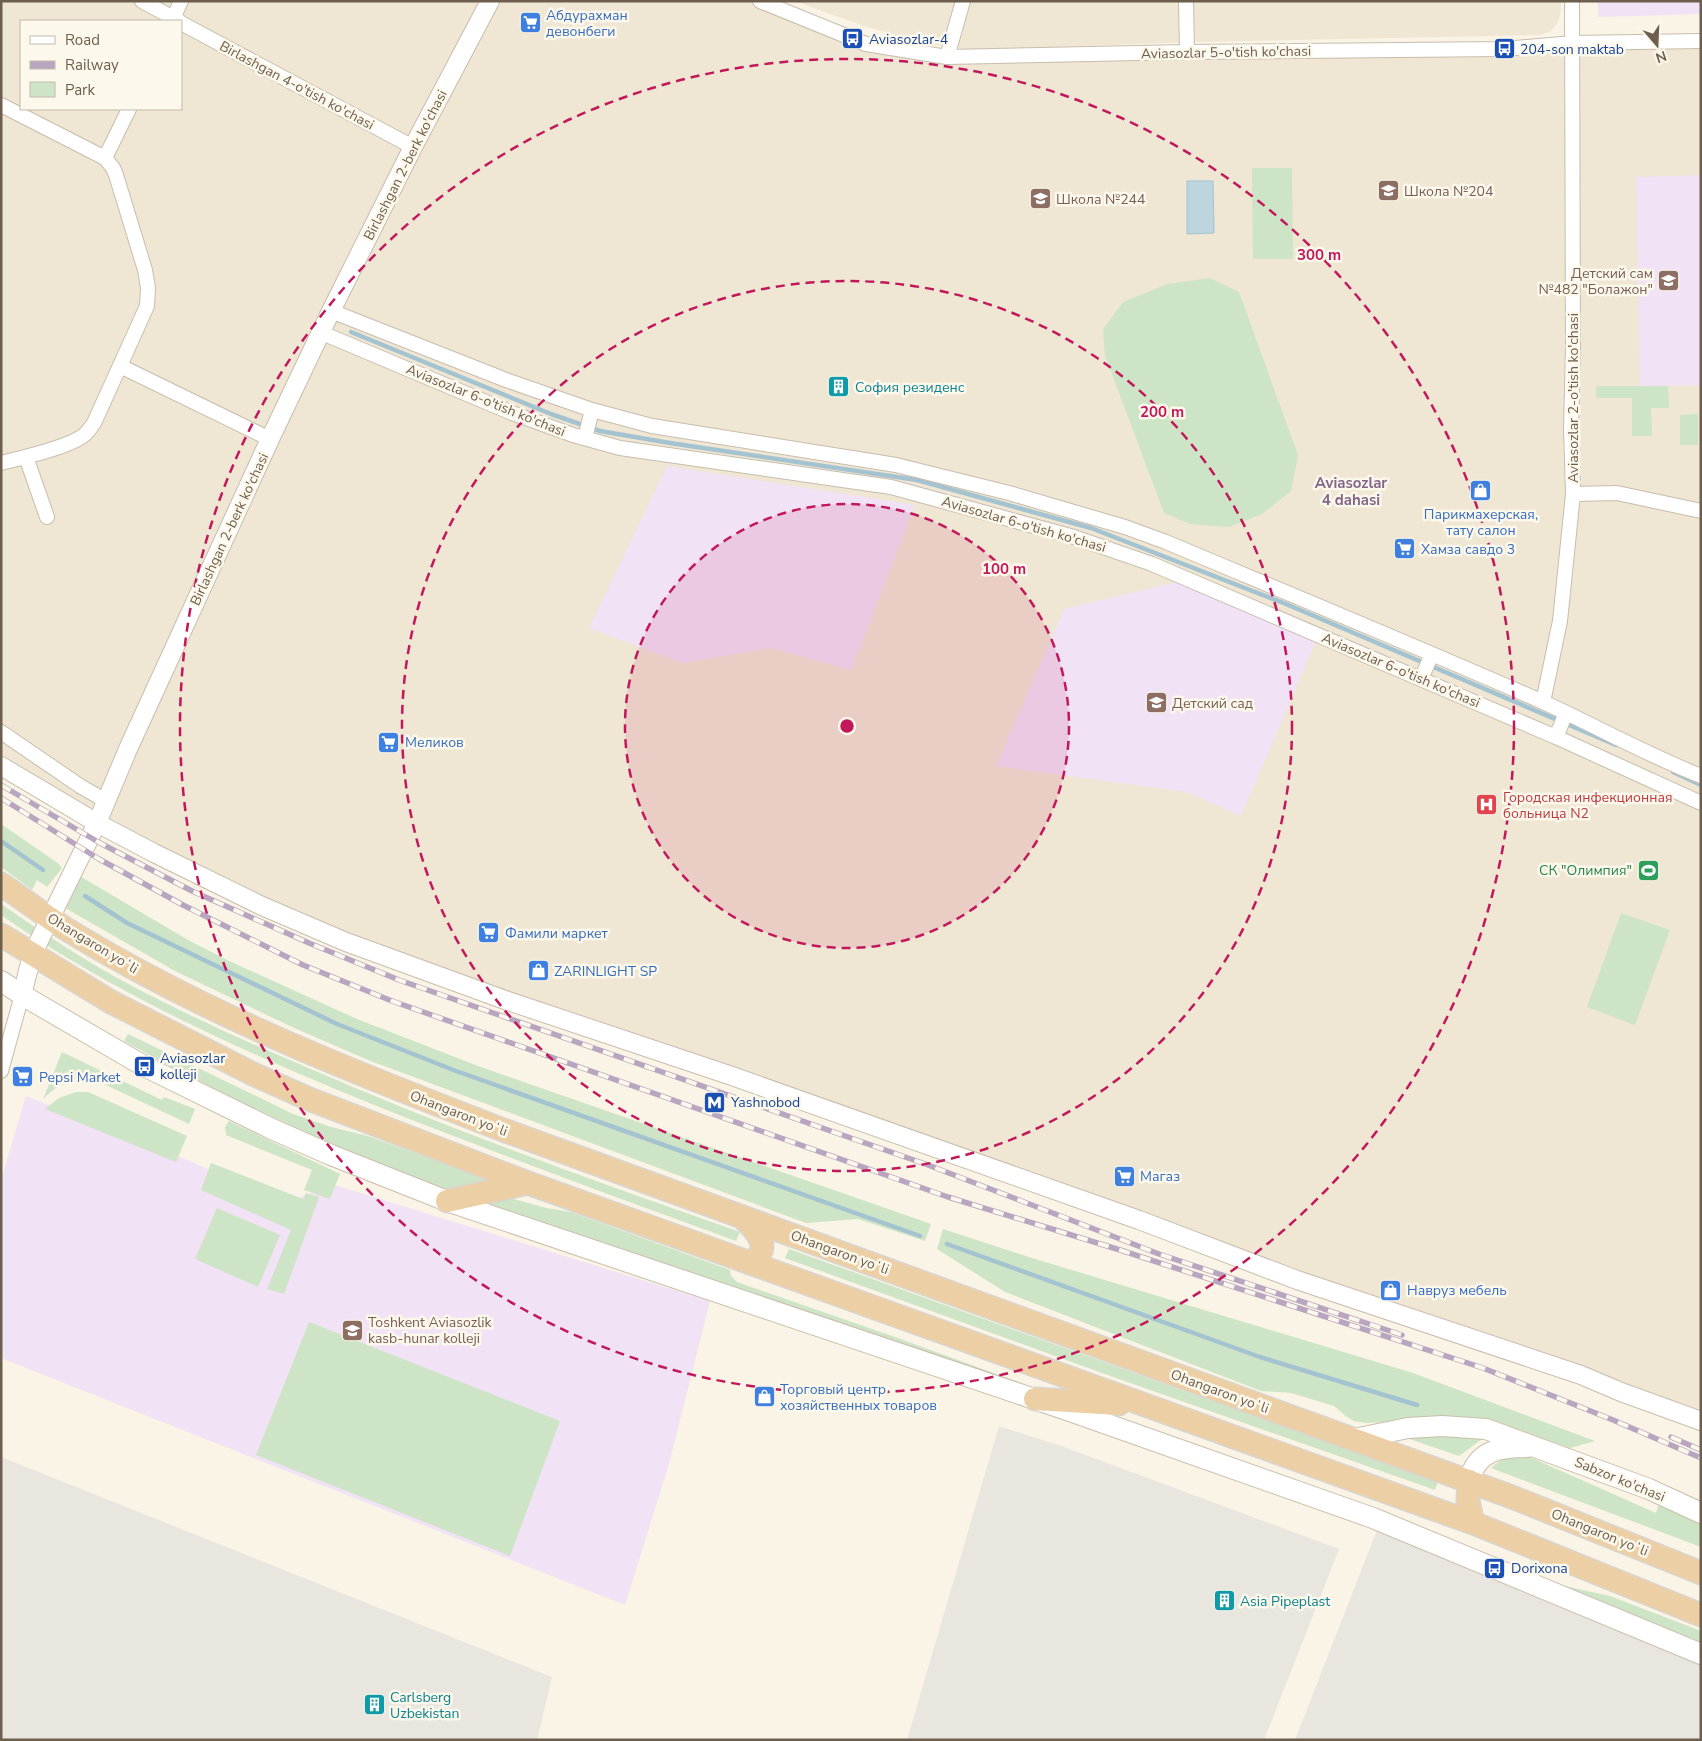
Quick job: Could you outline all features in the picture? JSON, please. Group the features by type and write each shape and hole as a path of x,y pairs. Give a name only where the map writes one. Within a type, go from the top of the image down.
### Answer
{"highway":[{"name":"Ohangaron yoʻli","path":"1,884 49,918 149,977 284,1042 389,1086 742,1217 1469,1481 1701,1573"},
{"path":"1,935 111,1002 255,1075 309,1099 528,1183 1474,1523 1701,1615"},
{"path":"447,1201 528,1183"},
{"path":"742,1217 757,1230 761,1240 760,1252 749,1263"},
{"path":"1035,1399 1144,1405"},
{"path":"1469,1481 1468,1501 1474,1523"}],"main road":[{"path":"1,982 144,1066 272,1129 331,1155 447,1201 1035,1399 1373,1518 1701,1654"},
{"name":"Sabzor ko'chasi","path":"1354,1439 1408,1428 1456,1426 1486,1429 1537,1446 1649,1489 1701,1513"},
{"path":"1469,1481 1473,1468 1487,1453 1504,1448 1537,1446"}],"street":[{"name":"Birlashgan 4-o'tish ko'chasi","path":"142,1 174,20"},
{"path":"176,20 181,1"},
{"name":"Birlashgan 2-berk ko'chasi","path":"1,1071 32,955 96,823 270,439 413,147 490,1"},
{"name":"Aviasozlar 5-o'tish ko'chasi","path":"760,1 866,44 947,57 1186,52 1504,49 1573,42 1701,41"},
{"path":"947,57 963,1"},
{"path":"1186,1 1186,52"},
{"name":"Aviasozlar 2-o'tish ko'chasi","path":"1543,702 1560,621 1574,494 1571,429 1572,1"},
{"name":"Birlashgan 4-o'tish ko'chasi","path":"182,24 413,147"},
{"path":"1,105 105,158 116,175 145,270 148,288 147,306 94,423 85,435 74,442 1,463"},
{"path":"105,158 129,110"},
{"name":"Aviasozlar 6-o'tish ko'chasi","path":"332,311 574,405 588,425 629,450 891,487 1166,542 1427,665 1557,734 1701,803"},
{"name":"Aviasozlar 6-o'tish ko'chasi","path":"322,332 512,413 588,425 652,426 896,465 1009,493 1078,525 1152,564 1427,665 1543,702 1566,715 1701,776"},
{"path":"120,366 270,439"},
{"path":"26,457 47,517"},
{"path":"1574,494 1617,493 1701,511"},
{"path":"1557,734 1566,715"},
{"path":"1,732 80,786 106,801"},
{"path":"1,766 96,823 154,853 262,906 346,942 1139,1220 1297,1280 1581,1375 1621,1392 1701,1421"}],"shaded area":[{"path":"1,1 760,1 866,44 947,57 1701,41 1701,1421 346,942 1,766"},
{"path":"794,1 1561,1 1560,17 1556,25 1551,31 1540,35 1192,42 972,50 928,44 864,26"},
{"path":"1598,1 1701,1 1701,14 1598,17"},
{"name":"Детский сам №482 \"Болажон\"","path":"1701,175 1701,385 1640,386 1636,177"},
{"path":"667,466 915,505 851,670 771,648 682,663 589,628"},
{"name":"Детский сад","path":"1177,582 1316,641 1241,816 1186,792 996,766 1064,609"},
{"name":"Toshkent Aviasozlik kasb-hunar kolleji","path":"26,1096 187,1160 285,1202 335,1185 710,1301 669,1464 625,1605 1,1358 1,1180"},
{"path":"999,1426 1064,1447 1339,1549 1264,1740 907,1740"},
{"name":"Carlsberg Uzbekistan","path":"1,1457 552,1677 537,1740 1,1740"},
{"path":"1377,1530 1701,1665 1701,1740 1295,1740"}],"green space":[{"path":"1252,168 1292,168 1293,259 1253,259"},
{"path":"1210,278 1239,292 1298,455 1291,491 1262,514 1229,527 1190,524 1164,513 1105,355 1103,329 1123,302 1168,284"},
{"path":"1596,386 1668,386 1669,408 1651,408 1652,436 1632,436 1632,398 1596,398"},
{"path":"1698,414 1698,445 1680,445 1680,415"},
{"path":"1,824 62,868 47,887 37,880 32,890 1,867"},
{"path":"73,872 188,940 229,961 357,1019 478,1066 931,1224 925,1241 858,1219 806,1223 368,1060 292,1027 175,971 53,901"},
{"path":"1,904 65,947 115,977 218,1028 413,1112 576,1174 740,1232 736,1241 417,1122 256,1055 151,1005 100,977 1,915"},
{"path":"1621,913 1670,930 1635,1025 1587,1007"},
{"path":"128,1034 293,1114 331,1127 368,1136 484,1178 486,1182 450,1192 331,1144 175,1069 124,1041"},
{"path":"62,1052 162,1100 164,1097 195,1109 189,1124 93,1079 85,1078 65,1082 43,1099"},
{"path":"76,1092 88,1092 187,1136 176,1162 45,1109 59,1098"},
{"path":"229,1121 340,1174 330,1199 304,1190 312,1170 226,1135 225,1127"},
{"path":"211,1163 303,1199 306,1193 319,1197 284,1294 267,1289 291,1230 201,1190"},
{"path":"510,1198 546,1208 571,1212 730,1270 731,1276 737,1282 1043,1391 499,1210 491,1204"},
{"path":"217,1208 280,1235 258,1287 195,1259"},
{"path":"943,1229 1032,1258 1413,1373 1595,1441 1570,1448 1482,1418 1366,1423 1354,1421 1334,1406 1291,1393 1261,1391 1005,1292 937,1249"},
{"path":"789,1249 1438,1482 1435,1490 1113,1377 785,1258"},
{"path":"309,1322 560,1421 510,1556 256,1455"},
{"path":"1442,1432 1485,1437 1459,1456 1398,1435"},
{"path":"1525,1455 1656,1513 1660,1501 1701,1520 1701,1547 1491,1468 1502,1460"},
{"path":"1560,1585 1610,1596 1701,1631 1701,1644"}],"water":[{"path":"1187,181 1213,181 1214,233 1187,234"}],"waterway":[{"path":"351,332 551,414 600,431 917,480 1091,528 1286,604 1616,745"},
{"path":"1673,772 1701,785"},
{"path":"1,841 43,870"},
{"path":"85,896 127,923 337,1024 456,1071 920,1236"},
{"path":"947,1244 1260,1357 1417,1405"}],"railway":[{"path":"1,785 100,843 192,891 309,943 399,980 928,1165 1159,1254 1402,1335"},
{"path":"1,798 99,859 183,905 303,965 392,1001 948,1197 1120,1250 1483,1368 1613,1420 1701,1458"},
{"path":"1671,1437 1701,1450"}],"place":[{"name":"Абдурахман девонбеги","path":"530,23"},
{"name":"Aviasozlar-4","path":"853,39"},
{"name":"204-son maktab","path":"1504,49"},
{"name":"Школа №204","path":"1388,191"},
{"name":"Школа №244","path":"1040,199"},
{"name":"Детский сам №482 \"Болажон\"","path":"1669,281"},
{"name":"София резиденс","path":"839,387"},
{"name":"Парикмахерская, тату салон","path":"1481,491"},
{"name":"Хамза савдо 3","path":"1405,549"},
{"name":"Детский сад","path":"1156,703"},
{"name":"Меликов","path":"389,742"},
{"name":"Городская инфекционная больница N2","path":"1487,805"},
{"name":"СК \"Олимпия\"","path":"1648,870"},
{"name":"Фамили маркет","path":"489,933"},
{"name":"ZARINLIGHT SP","path":"538,971"},
{"name":"Aviasozlar kolleji","path":"144,1066"},
{"name":"Pepsi Market","path":"23,1077"},
{"name":"Yashnobod","path":"715,1102"},
{"name":"Магаз","path":"1124,1176"},
{"name":"Навруз мебель","path":"1391,1290"},
{"name":"Toshkent Aviasozlik kasb-hunar kolleji","path":"352,1330"},
{"name":"Торговый центр хозяйственных товаров","path":"764,1397"},
{"name":"Dorixona","path":"1495,1568"},
{"name":"Asia Pipeplast","path":"1224,1601"},
{"name":"Carlsberg Uzbekistan","path":"374,1705"}],"district":[{"name":"Aviasozlar 4 dahasi","path":"1351,492"}]}
